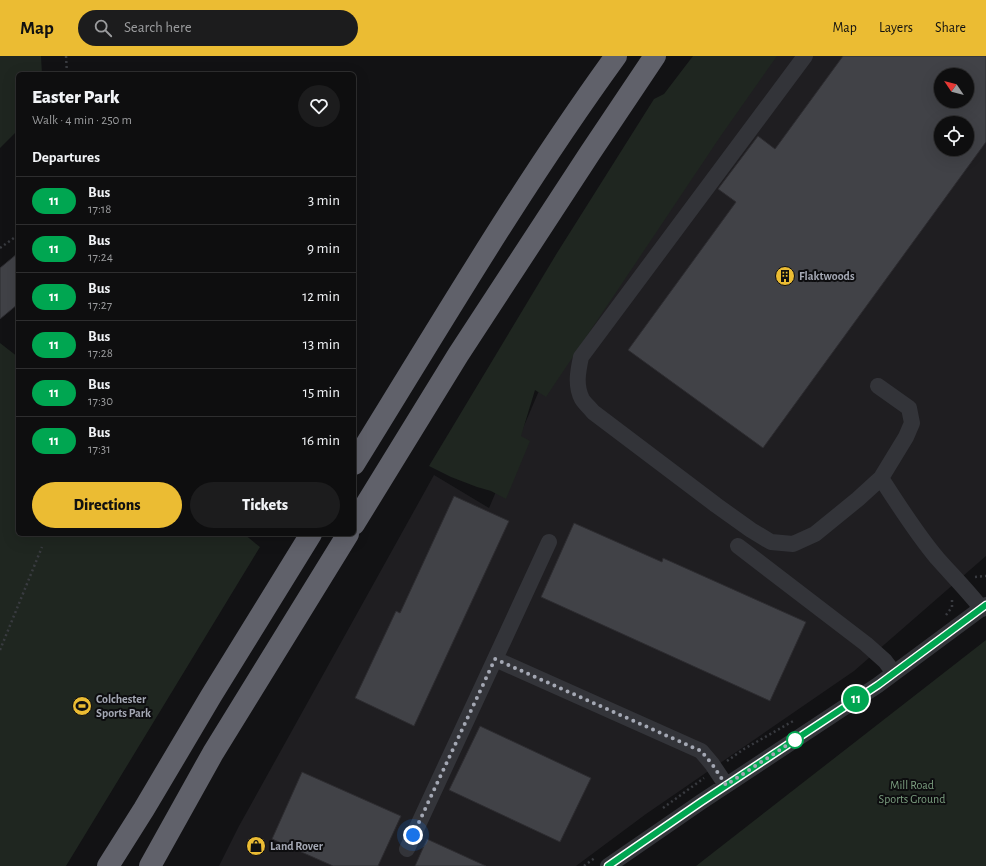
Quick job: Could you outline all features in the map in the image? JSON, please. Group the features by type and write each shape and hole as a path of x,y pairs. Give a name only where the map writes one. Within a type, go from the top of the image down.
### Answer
{"highway":[{"path":"356,461 442,321 573,115 616,56"},
{"path":"356,521 458,355 655,56"},
{"path":"108,866 310,536"},
{"path":"150,866 213,753 347,536"},
{"path":"159,866 213,753"},
{"path":"114,866 144,809"}],"street":[{"path":"805,56 581,357 578,371 578,384 582,399 593,412 716,505 770,542 793,544 815,534 881,478 906,437 912,423 909,408 878,386"},
{"path":"608,866 638,844 894,673 984,607 938,558 912,525 881,478"},
{"path":"407,849 549,542"},
{"path":"738,546 866,644 885,661 894,673"},
{"path":"495,659 701,751 726,785"}],"path":[{"path":"66,56 67,72"},
{"path":"0,248 16,236"},
{"path":"0,650 42,547"},
{"path":"944,618 952,606 952,595 975,577 986,576"}],"shaded area":[{"path":"762,56 986,56 986,556 854,671 646,814 576,866 219,866 239,826 434,475 489,508 538,393 694,149"}],"green space":[{"path":"0,56 41,56 42,72 16,72 16,132 0,148"},
{"path":"693,56 777,56 720,137 546,397 535,390 521,436 530,441 506,499 491,491 451,477 429,466 557,253 654,99 664,94"},
{"name":"Colchester Sports Park","path":"0,343 16,355 16,536 246,536 260,547 66,866 0,866"},
{"name":"Mill Road Sports Ground","path":"986,640 986,866 696,866"}],"building":[{"name":"Flaktwoods","path":"843,56 986,56 986,142 763,448 628,350 736,202 718,189 758,136 775,149"},
{"path":"16,255 16,306 0,319 0,268"},
{"path":"454,496 509,521 414,726 355,698 396,611 400,613"},
{"path":"574,523 662,562 663,558 806,622 770,701 541,597"},
{"path":"480,726 591,778 560,842 449,790"},
{"path":"302,772 401,816 378,866 333,866 272,839"},
{"path":"427,839 486,866 415,866"}],"bus line":[{"name":"11","path":"608,866 638,844 878,685 986,605"}],"place":[{"name":"Flaktwoods","path":"785,276"},
{"name":"Colchester Sports Park","path":"82,706"},
{"name":"Land Rover","path":"256,846"}],"route":[{"path":"413,835 495,659 701,751 726,785 795,740"}]}
